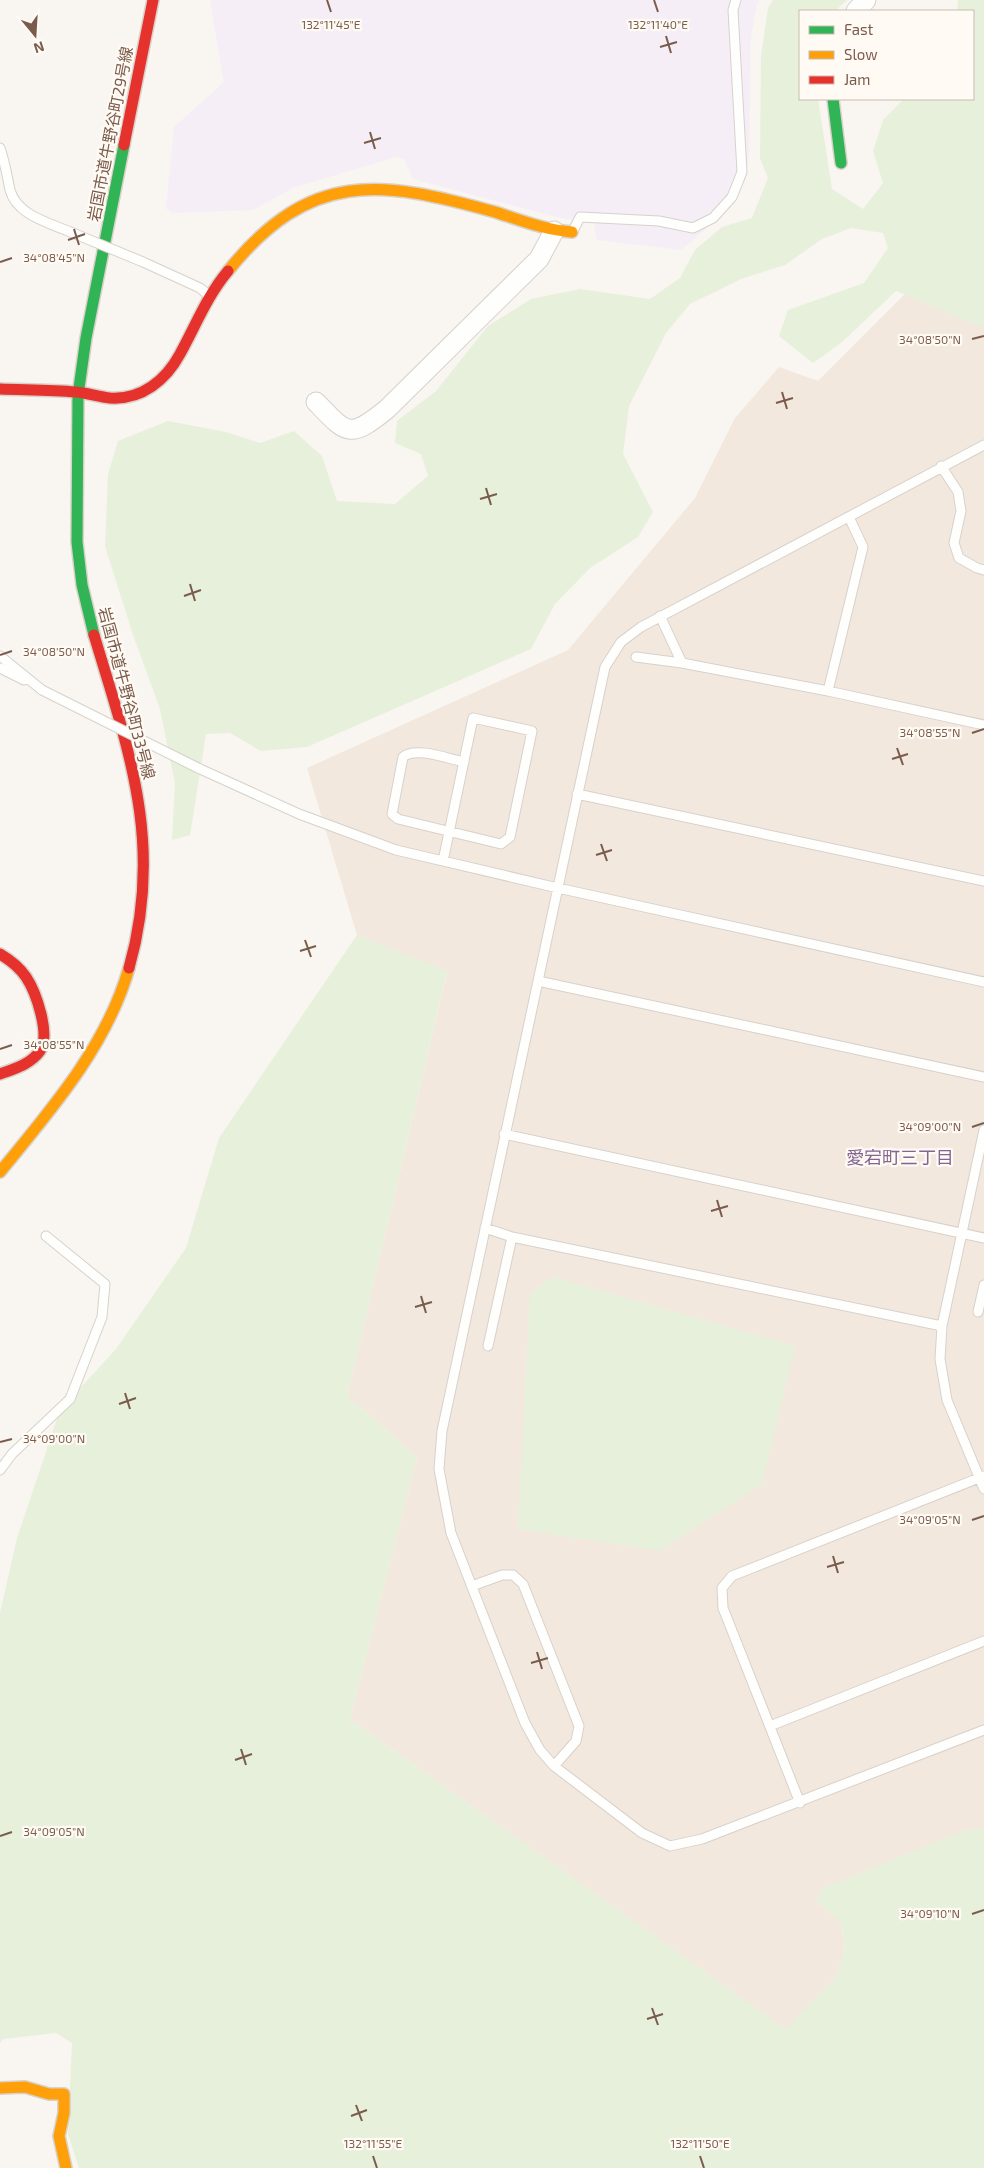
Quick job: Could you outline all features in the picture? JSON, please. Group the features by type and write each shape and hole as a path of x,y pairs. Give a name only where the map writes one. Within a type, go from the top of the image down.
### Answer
{"street":[{"name":"岩国市道牛野谷町29号線","path":"78,392 86,338 153,0"},
{"path":"857,10 866,0"},
{"path":"833,100 841,163"},
{"path":"0,389 78,392 106,399 136,395 160,382 175,363 209,295 247,249 279,221 309,202 342,191 370,187 411,192 510,216 563,232 539,259 387,409 366,426 353,430 340,427 316,402"},
{"name":"岩国市道牛野谷町33号線","path":"0,1172 34,1130 86,1058 112,1012 126,979 142,906 145,868 143,828 138,795 120,717 95,644 82,586 75,536 78,392"},
{"path":"0,954 7,958 27,978 44,1028 45,1038 41,1049 33,1058 25,1064 0,1074"},
{"path":"0,2088 25,2087 49,2094 64,2094 64,2113 59,2136 66,2168"}],"lane":[{"path":"563,232 580,217 659,221 693,228 713,218 732,197 742,172 733,10 736,0"},
{"path":"0,148 11,192 16,204 26,212 68,232 200,288 209,295"},
{"path":"984,445 660,616 621,642 605,667 442,1432 439,1469 451,1534 525,1723 540,1750 554,1766 642,1833 670,1846 702,1839 800,1803 984,1730"},
{"path":"942,466 958,492 960,501 961,511 954,543 958,558 984,570"},
{"path":"828,692 863,547 849,516"},
{"path":"660,616 682,663"},
{"path":"0,656 42,690"},
{"path":"636,657 682,663 984,725"},
{"path":"0,668 198,768 299,814 396,850 558,888 984,982"},
{"path":"444,861 450,831 464,762 474,718 532,730 510,837 501,844 450,831 398,819 392,814 403,757 407,753 416,752 464,762"},
{"path":"577,794 984,881"},
{"path":"538,981 984,1077"},
{"path":"984,1130 942,1326 940,1359 947,1400 982,1477 984,1489"},
{"path":"504,1134 984,1238"},
{"path":"485,1228 512,1237 942,1326"},
{"path":"0,1470 12,1454 70,1399 102,1317 105,1284 46,1236"},
{"path":"488,1346 512,1237"},
{"path":"978,1312 984,1285"},
{"path":"800,1803 723,1608 722,1588 732,1576 982,1477"},
{"path":"472,1586 502,1576 513,1575 523,1584 579,1726 576,1741 554,1766"},
{"path":"770,1726 984,1641"}],"shaded area":[{"path":"210,0 760,0 757,4 751,36 749,156 745,181 726,212 681,250 597,240 594,223 560,218 413,179 404,159 397,157 295,187 253,210 172,213 166,208 174,127 224,82"},
{"path":"948,251 984,274 984,1828 966,1830 817,1902 842,1922 844,1954 836,1977 786,2030 350,1719 417,1457 347,1396 447,972 357,935 307,768 568,650 695,498 735,418 779,367 818,381"}],"green space":[{"path":"773,0 847,0 836,10 799,10 799,100 818,100 832,189 863,209 883,183 873,151 883,120 903,100 974,100 974,10 957,10 958,0 984,0 984,328 896,291 841,343 813,363 779,336 788,310 864,283 888,248 883,233 851,228 822,239 785,265 741,279 690,304 666,333 629,406 623,454 653,512 638,537 590,568 555,604 531,649 307,747 261,751 230,733 206,734 190,835 172,840 175,784 160,709 133,635 105,546 108,474 118,441 168,421 226,432 260,443 294,431 322,456 337,501 395,504 428,476 421,454 395,443 397,421 436,391 488,326 531,299 580,289 650,299 680,278 695,250 722,227 752,218 768,178 760,158 761,56 768,8"},
{"path":"357,935 447,971 347,1396 417,1457 350,1719 785,2029 836,1977 844,1954 842,1923 817,1902 821,1889 966,1830 984,1828 984,2168 79,2168 68,2134 72,2043 56,2033 3,2039 0,2043 0,1613 17,1538 60,1410 116,1349 186,1248 219,1138"},
{"path":"553,1277 795,1346 762,1484 660,1551 518,1529 530,1293"}],"traffic: fast":[{"path":"833,100 841,163"},
{"path":"94,635 82,585 77,542 78,395 86,338 124,145"}],"traffic: slow":[{"path":"228,271 258,238 288,214 318,199 349,191 382,190 416,193 495,212 542,227 572,232"},
{"path":"0,1172 57,1101 92,1051 107,1024 129,968"},
{"path":"0,2088 25,2087 49,2094 64,2094 64,2113 59,2136 66,2168"}],"traffic: jam":[{"path":"124,145 153,0"},
{"path":"0,389 76,392 110,398 122,398 143,392 168,372 180,354 208,301 228,271"},
{"path":"94,635 130,759 143,839 143,880 139,923 129,968"},
{"path":"0,954 18,967 30,984 38,1003 44,1035 43,1044 36,1056 22,1066 0,1074"}],"district":[{"name":"愛宕町三丁目","path":"900,1158"}]}
